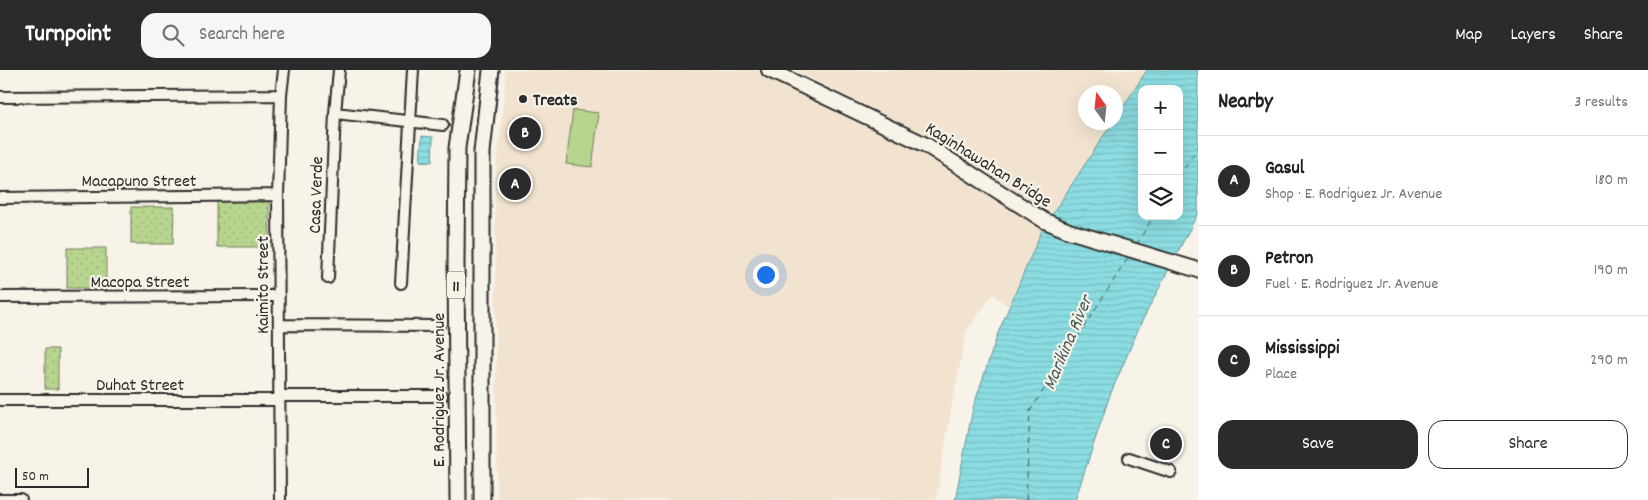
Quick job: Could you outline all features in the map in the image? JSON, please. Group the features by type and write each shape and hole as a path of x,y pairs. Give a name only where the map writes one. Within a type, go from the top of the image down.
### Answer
{"main road":[{"name":"E. Rodriguez Jr. Avenue","path":"458,500 457,148 468,70"},
{"name":"11","path":"482,500 482,152 491,70"},
{"name":"Kaginhawahan Bridge","path":"769,70 926,145 1045,221 1069,231 1198,270"}],"street":[{"name":"Kaimito Street","path":"280,500 278,195 281,95 284,70"},
{"name":"Casa Verde","path":"328,278 335,113 339,70"},
{"path":"401,283 413,70"},
{"path":"0,97 281,95"},
{"path":"335,113 443,125"},
{"name":"Macapuno Street","path":"0,198 278,195"},
{"name":"Macopa Street","path":"0,297 279,296"},
{"path":"279,325 439,326"},
{"name":"Duhat Street","path":"0,400 442,396"},
{"path":"1129,458 1171,472"},
{"path":"0,500 21,500"}],"shaded area":[{"path":"505,70 756,70 909,144 1042,230 1008,306 993,294 967,330 953,398 936,500 497,500 495,183 505,88"},
{"path":"793,70 1147,70 1123,107 1123,85 1078,85 1078,130 1107,130 1052,213 906,125"}],"green space":[{"path":"573,110 599,113 592,167 566,164"},
{"path":"217,201 269,201 270,247 217,247"},
{"path":"131,207 174,207 173,244 131,244"},
{"path":"67,248 106,248 106,288 67,288"},
{"path":"45,349 58,349 58,389 45,389"}],"water":[{"name":"Marikina River","path":"1147,70 1198,70 1198,213 1141,323 1110,395 1075,500 955,500 973,408 998,333 1042,230 1107,130 1123,130 1123,107"},
{"path":"422,136 433,137 432,162 420,161"}],"ferry route":[{"path":"1180,175 1198,147"},
{"path":"1136,245 1152,220"},
{"path":"1026,500 1030,411 1130,255"}],"place":[{"name":"Treats","path":"523,99"},
{"name":"Petron","path":"525,133"},
{"name":"Gasul","path":"515,184"},
{"name":"Mississippi","path":"1166,444"}]}
